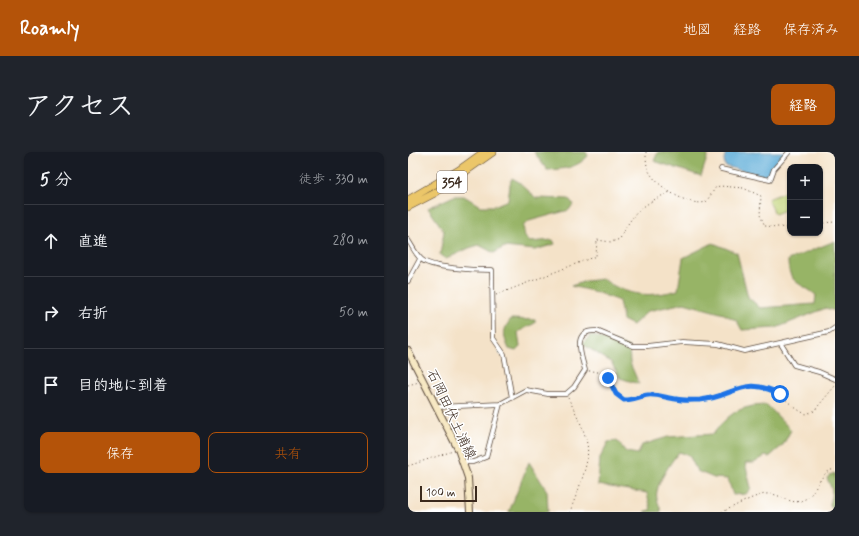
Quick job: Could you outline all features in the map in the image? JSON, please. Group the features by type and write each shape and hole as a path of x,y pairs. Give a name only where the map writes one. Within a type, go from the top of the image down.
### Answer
{"highway":[{"name":"354","path":"408,200 453,174 484,152"},
{"name":"354","path":"408,207 435,193 493,152"}],"main road":[{"name":"石岡田伏土浦線","path":"408,351 438,407 458,449 468,478 470,512"}],"street":[{"path":"721,169 770,180 774,169 789,152"},
{"path":"408,240 420,260 431,264 453,268 492,270 493,338 504,354 512,398"},
{"path":"408,281 420,260"},
{"path":"438,407 500,404 526,390 548,394 566,394 574,387 585,370 579,347 582,336 591,330 597,331 633,346 682,342 718,344 744,351 782,344 829,332 835,328"},
{"path":"782,344 786,349 790,361 795,366 819,372 835,379"},
{"path":"463,462 473,462 486,457 500,404"}],"path":[{"path":"646,152 646,162 650,173 670,192 692,202 699,203 706,202 718,186 754,192 761,196 760,215 765,226 787,228"},
{"path":"492,297 596,256 597,240 611,242 620,239 629,220 652,200 670,192"},
{"path":"823,223 835,222"},
{"path":"585,370 596,370 604,375 616,394 624,400 649,395 677,400 700,400 715,397 738,387 751,385 766,388 780,394 806,414 814,410 835,386"},
{"path":"408,385 423,380"},
{"path":"566,394 582,426 588,452 570,512"},
{"path":"408,466 458,449"},
{"path":"722,512 764,494 773,494 794,502 803,500 810,496 826,473 835,468"}],"green space":[{"path":"534,152 586,152 588,156 584,160 570,167 547,170"},
{"path":"658,152 709,152 701,176 654,161"},
{"path":"512,178 519,182 536,198 569,199 573,204 569,210 529,221 523,226 525,237 530,242 553,240 555,244 535,250 504,247 494,253 479,245 446,259 440,255 444,231 428,208 454,196 464,196 480,206 494,206 508,200"},
{"path":"787,191 787,209 775,214 768,199"},
{"path":"835,241 835,311 826,308 776,328 742,330 737,321 724,314 684,303 648,311 633,325 623,320 619,301 596,292 571,286 586,281 603,279 620,289 639,294 648,295 668,293 678,290 683,258 713,243 737,253 748,297 760,308 815,304 816,295 796,282 790,274 788,260"},
{"path":"511,319 535,320 535,323 518,332 520,347 516,351 509,349 504,333"},
{"path":"591,335 629,347 630,363 639,384 620,378 611,362 582,344"},
{"path":"767,405 791,430 783,445 769,457 765,456 754,463 745,463 751,488 746,494 733,495 728,479 714,478 697,471 689,455 679,452 666,470 658,486 657,497 661,512 645,512 651,509 647,493 598,485 600,458 608,442 617,441 626,452 638,454 642,445 668,437 713,434 730,416 736,412 749,407"},
{"path":"529,462 547,491 548,512 509,512"},
{"path":"835,473 835,511 830,505 832,490 827,478"}],"water":[{"path":"726,152 786,152 772,169 769,178 725,166 724,159"}],"waterway":[{"path":"499,351 501,355"}],"route":[{"path":"608,378 616,394 624,400 636,399 649,395 677,400 700,400 715,397 738,387 751,385 761,386 780,394"}]}
